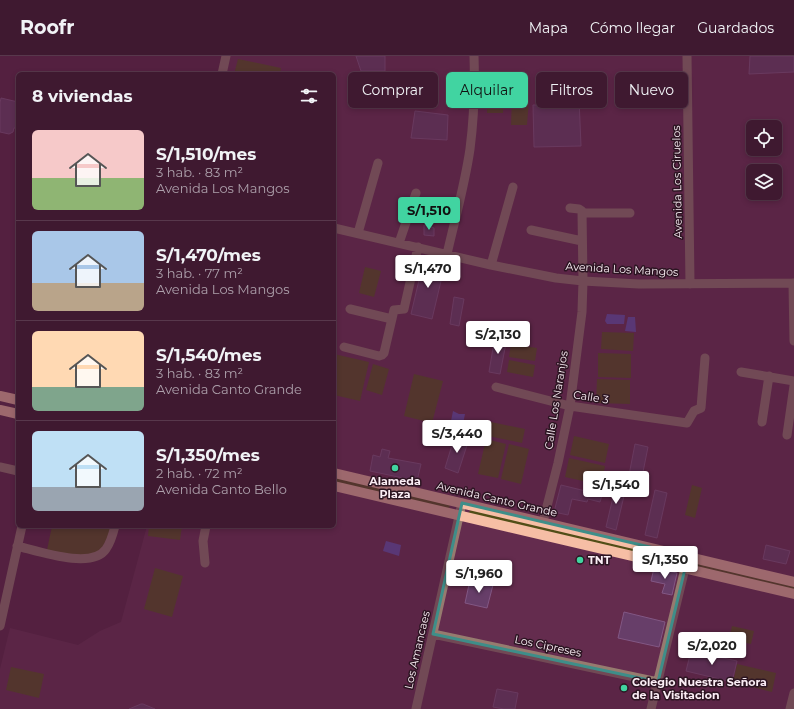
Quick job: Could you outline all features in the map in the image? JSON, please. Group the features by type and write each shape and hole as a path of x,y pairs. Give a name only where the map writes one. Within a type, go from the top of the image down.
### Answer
{"main road":[{"path":"0,396 16,400"},
{"path":"0,410 16,414"},
{"name":"Avenida Canto Grande","path":"336,473 794,582"},
{"path":"336,486 794,594"}],"street":[{"path":"222,72 226,56"},
{"path":"447,254 464,182 470,147 473,117 474,56"},
{"name":"Avenida Los Ciruelos","path":"687,56 690,284"},
{"path":"358,234 378,163"},
{"path":"491,265 513,187"},
{"path":"399,243 416,192"},
{"path":"570,208 579,209 582,213 630,212"},
{"name":"Calle Los Naranjos","path":"543,522 558,463 570,406 582,312 582,213"},
{"name":"Avenida Los Mangos","path":"336,228 491,265 556,278 640,284 794,283"},
{"path":"531,230 582,241"},
{"path":"344,347 379,356 384,353 394,310 404,310 418,247"},
{"path":"794,283 794,341"},
{"path":"350,309 392,319"},
{"name":"Calle 3","path":"496,387 570,406 684,424 690,421 694,411 701,408 705,358"},
{"path":"741,372 794,381"},
{"path":"762,422 769,376"},
{"path":"788,435 794,386"},
{"path":"0,467 16,471"},
{"name":"Los Amancaes","path":"416,709 462,504"},
{"path":"0,626 22,528"},
{"path":"17,546 53,555 82,560 95,558 106,550 112,538 114,528"},
{"path":"205,563 203,541 206,528"},
{"path":"651,709 684,567 688,556"},
{"name":"Los Cipreses","path":"433,634 658,682"},
{"path":"790,709 794,693"}],"highlighted area":[{"path":"462,503 688,556 658,682 433,634"}],"shaded area":[{"path":"229,56 794,56 794,709 0,709 0,669 10,628 78,645 100,631 121,622 146,528 336,528 336,72 226,72"},
{"path":"238,59 281,68 280,72 235,72"},
{"path":"529,99 527,125 511,125 512,108 528,108"},
{"path":"487,108 503,108 503,113 487,113"},
{"path":"365,267 381,271 374,297 359,293"},
{"path":"607,314 625,315 624,324 607,324 605,321"},
{"path":"628,317 635,317 636,332 625,331"},
{"path":"602,332 634,333 633,351 601,349"},
{"path":"511,344 537,348 535,361 509,357"},
{"path":"598,353 631,354 631,378 598,377"},
{"path":"336,354 369,362 360,401 336,395"},
{"path":"509,360 535,365 533,377 507,372"},
{"path":"373,364 389,369 382,395 366,390"},
{"path":"414,374 443,381 432,423 404,416"},
{"path":"597,379 630,380 630,404 596,403"},
{"path":"453,411 459,414 465,414 462,429 450,426"},
{"path":"491,422 525,429 522,443 488,436"},
{"path":"574,436 609,444 605,463 570,455"},
{"path":"486,439 506,444 498,478 478,474"},
{"path":"509,444 529,449 521,484 501,479"},
{"path":"569,458 605,466 601,485 565,477"},
{"path":"336,477 450,505 449,509 336,484"},
{"path":"692,485 702,488 695,518 685,515"},
{"path":"471,510 679,559 678,562 675,563 470,515 469,512"},
{"path":"52,528 111,528 109,535 102,548 97,552 82,557 47,550"},
{"path":"149,528 182,528 180,540 148,536"},
{"path":"386,541 401,545 399,556 383,551"},
{"path":"695,561 794,584 794,590 694,567 693,563"},
{"path":"155,568 183,576 172,617 144,609"},
{"path":"732,626 754,631 751,644 729,639"},
{"path":"737,664 776,673 772,692 733,682"},
{"path":"11,667 44,674 39,698 6,690"}],"building":[{"path":"356,56 385,56 385,71 361,71"},
{"path":"750,56 794,56 794,72 749,74"},
{"path":"1,98 16,102 16,128 14,128 13,132 9,134 0,132"},
{"path":"533,105 536,105 536,108 579,108 581,146 534,147"},
{"path":"415,111 448,115 447,140 411,138"},
{"path":"424,225 434,228 434,236 424,235"},
{"path":"424,259 445,264 432,319 411,314"},
{"path":"454,297 464,299 459,326 450,324"},
{"path":"495,336 507,338 500,374 489,372"},
{"path":"455,435 469,439 458,473 445,468"},
{"path":"635,444 648,447 642,477 629,475"},
{"name":"Alameda Plaza","path":"382,449 390,451 388,458 421,464 417,481 370,471 373,455 380,457"},
{"path":"617,480 627,483 616,530 606,527"},
{"path":"561,485 602,495 600,502 588,499 587,502 572,499 568,515 554,512"},
{"path":"655,490 667,493 657,538 645,535"},
{"path":"766,545 790,551 786,564 763,559"},
{"path":"654,568 677,573 672,595 662,593 665,584 651,581"},
{"path":"470,580 493,585 487,608 465,603"},
{"path":"624,612 665,622 659,647 618,638"},
{"path":"691,651 737,661 732,682 686,671"},
{"path":"497,689 518,693 515,709 493,707"},
{"path":"143,704 155,709 129,709"}],"place":[{"name":"Alameda Plaza","path":"395,468"},
{"name":"TNT","path":"580,560"},
{"name":"Colegio Nuestra Señora de la Visitacion","path":"624,688"}]}
